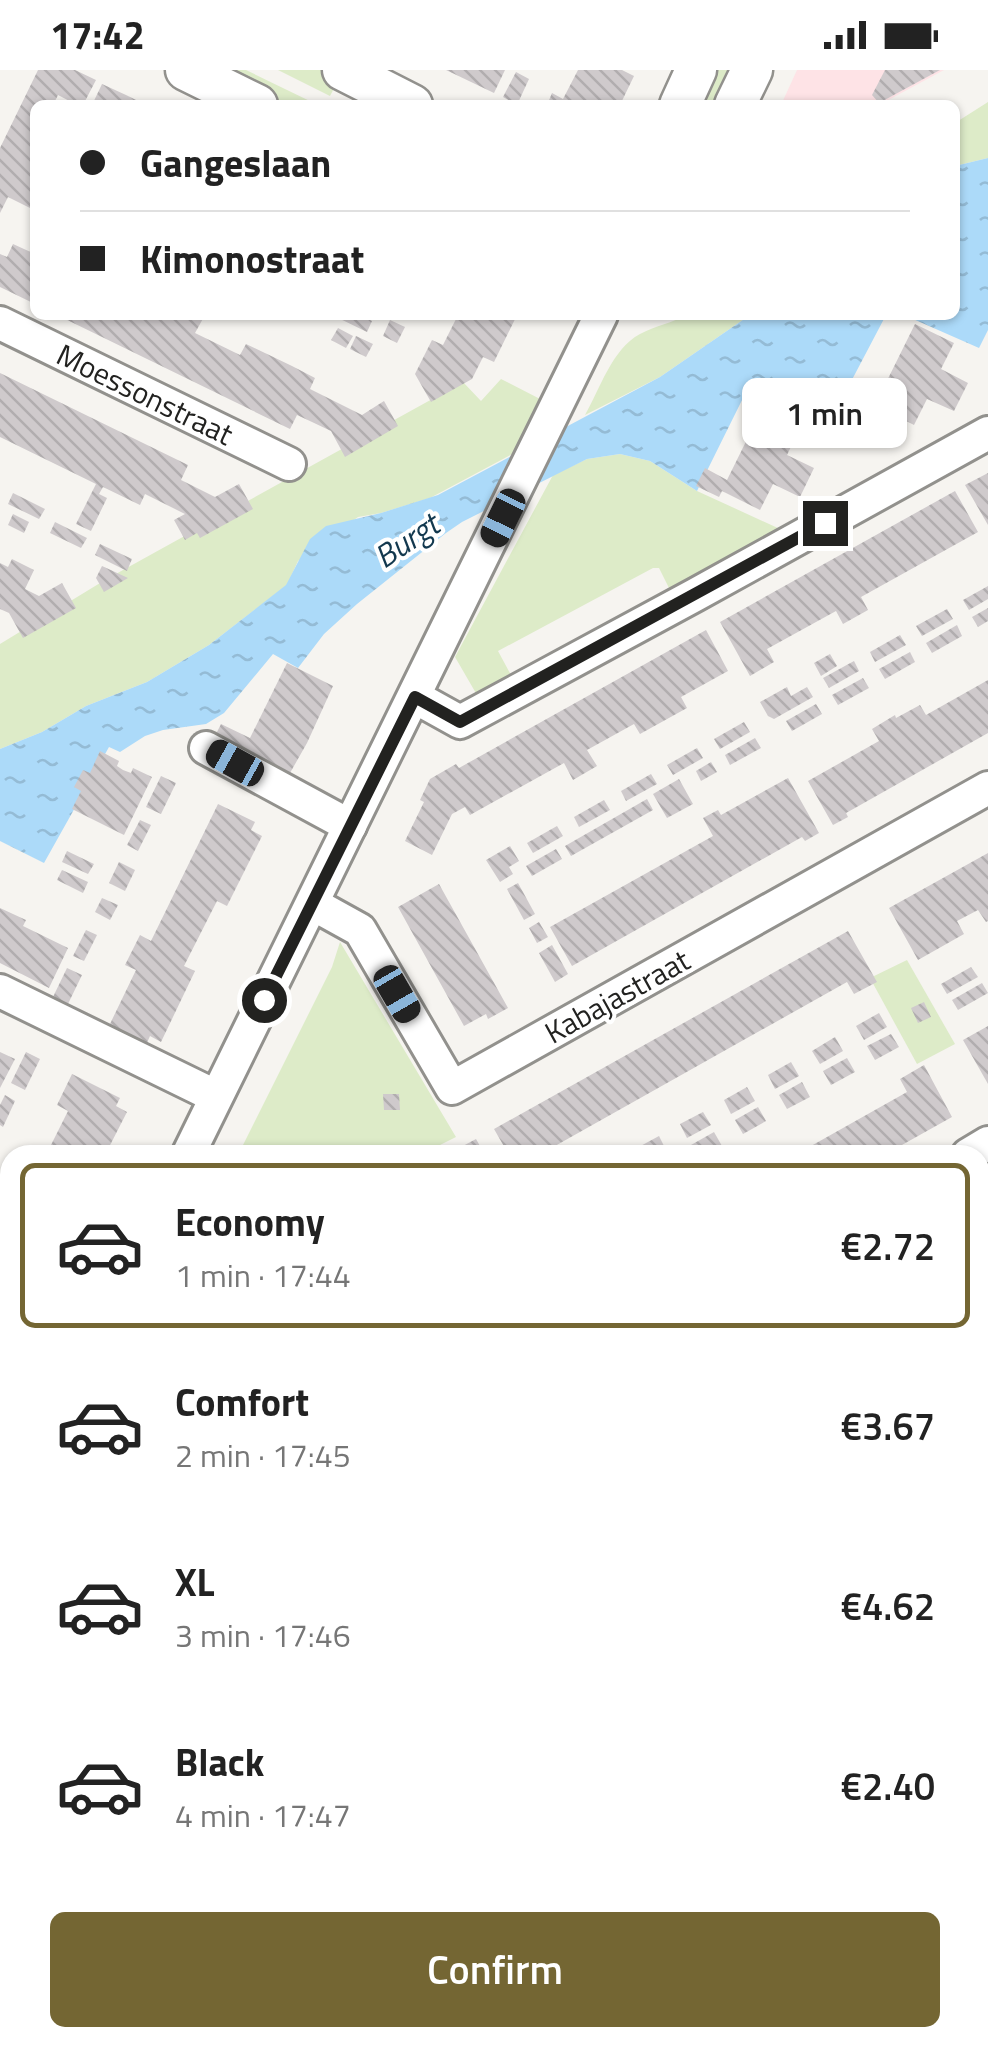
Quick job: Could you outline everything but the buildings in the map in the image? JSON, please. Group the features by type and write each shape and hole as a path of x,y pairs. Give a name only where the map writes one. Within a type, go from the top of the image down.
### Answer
{"street":[{"path":"186,70 247,100"},
{"path":"343,70 402,100"},
{"path":"682,100 696,70"},
{"path":"737,100 752,70"},
{"path":"193,1145 599,320"},
{"name":"Moessonstraat","path":"0,323 290,464"},
{"path":"415,697 460,722 988,432"},
{"path":"206,748 350,826"},
{"name":"Kabajastraat","path":"313,904 360,930 452,1088 988,788"},
{"path":"0,991 215,1096"}],"shaded area":[{"path":"797,70 944,70 888,100 783,100"}],"green space":[{"path":"203,70 246,70 308,100 265,100"},
{"path":"278,70 321,70 339,79 330,96"},
{"path":"709,70 740,70 725,100 694,100"},
{"path":"988,102 988,158 960,165 960,120"},
{"path":"674,320 743,320 660,377 585,415 614,359 630,341"},
{"path":"501,379 542,400 518,451 430,498 358,517 298,561 287,585 209,645 147,682 86,706 42,732 0,749 0,644 105,580 463,382 481,401"},
{"path":"620,454 650,461 697,491 780,529 669,588 659,568 653,568 498,651 511,675 477,695 455,657 553,475 587,459"},
{"path":"340,942 456,1137 440,1145 243,1145 332,967"},
{"path":"907,960 955,1044 917,1064 870,978"}],"water":[{"path":"988,158 988,330 979,348 915,320 960,320 960,165"},
{"name":"Burgt","path":"743,320 883,320 824,433 745,394 697,491 650,461 620,454 587,459 446,533 324,634 298,668 273,654 224,713 206,724 163,730 120,752 109,747 44,863 0,841 0,749 42,732 86,706 147,682 209,645 286,585 310,539 326,526 438,495 660,377"}],"route":[{"path":"264,1000 415,697 460,722 825,523"}]}
